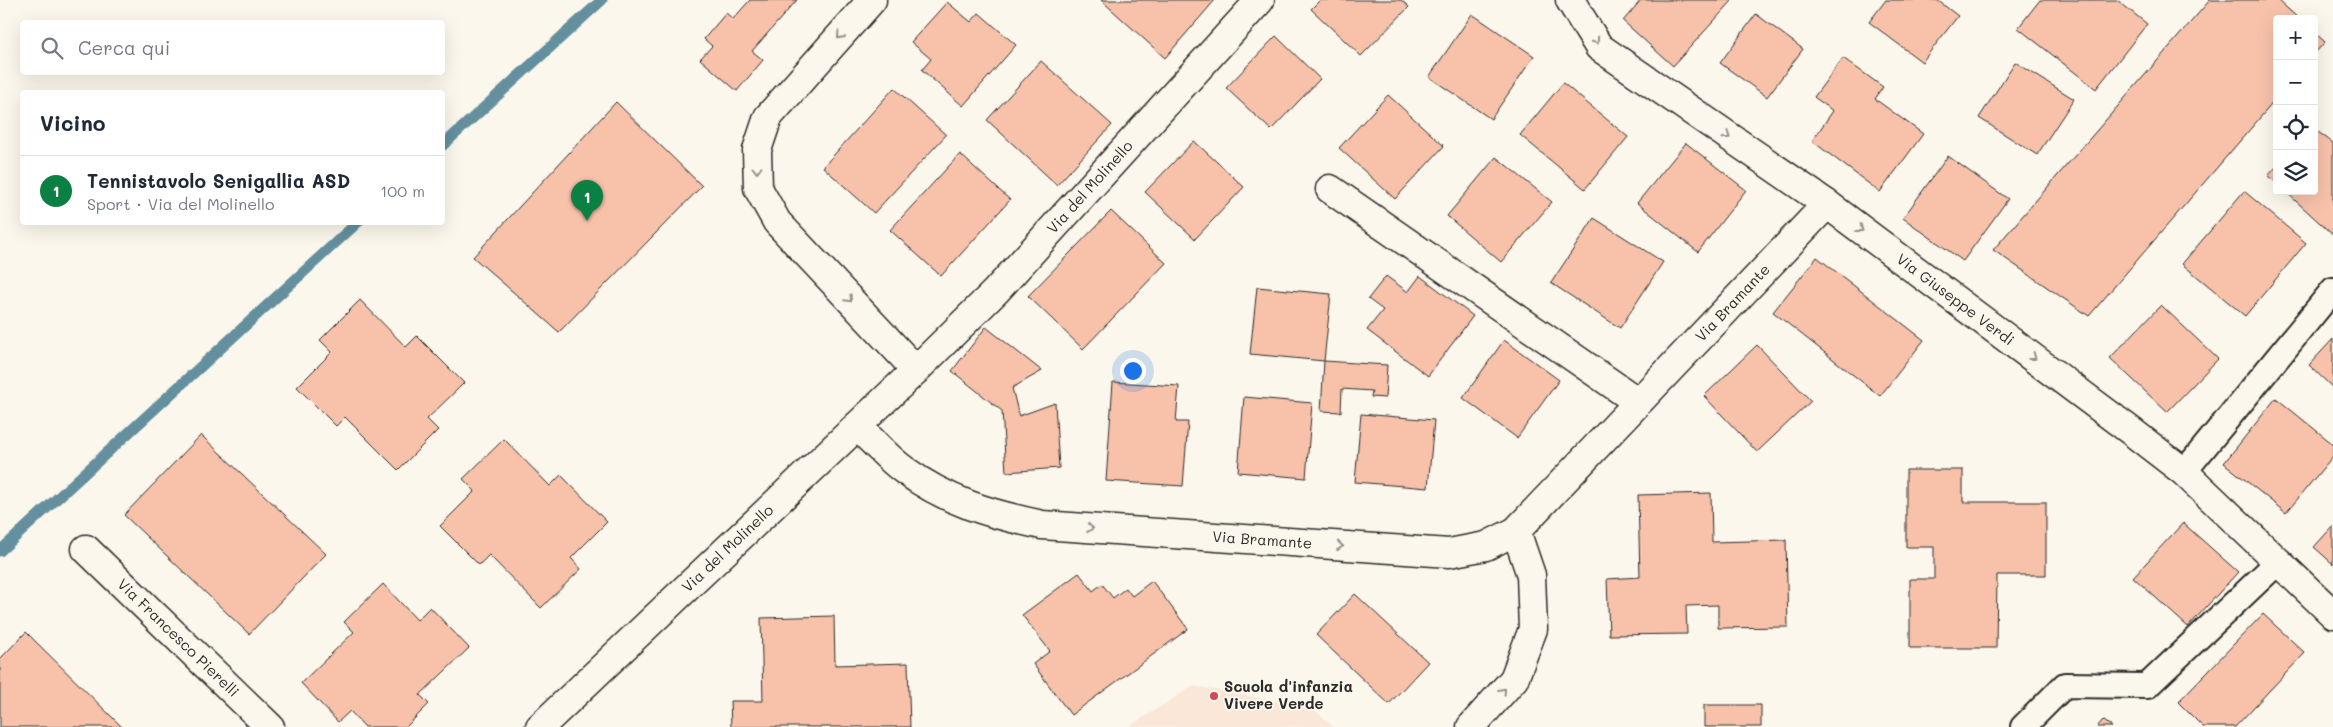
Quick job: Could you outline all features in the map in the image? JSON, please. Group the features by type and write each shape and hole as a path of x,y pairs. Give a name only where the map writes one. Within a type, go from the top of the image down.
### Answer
{"street":[{"path":"872,0 768,117 757,150 758,188 777,222 916,370"},
{"name":"Via del Molinello","path":"540,727 916,370 996,291 1260,0"},
{"name":"Via Giuseppe Verdi","path":"1570,0 1599,47 1827,204 2184,472 2333,614"},
{"path":"1330,189 1638,402"},
{"name":"Via Bramante","path":"857,426 904,470 954,501 998,516 1042,524 1449,553 1486,546 1516,531 1827,204"},
{"path":"1470,727 1514,679 1532,629 1531,575 1516,531"},
{"name":"Via Francesco Pierelli","path":"86,549 270,727"}],"lane":[{"path":"2184,472 2333,290"},
{"path":"2023,727 2065,685 2147,686 2278,562"}],"shaded area":[{"name":"Scuola d'infanzia Vivere Verde","path":"1193,686 1311,707 1334,727 1128,727"}],"building":[{"path":"750,0 797,0 752,51 763,60 737,91 700,59 712,46 704,39 726,13 733,19"},
{"path":"1101,0 1215,0 1165,58"},
{"path":"1320,0 1401,0 1409,7 1361,56 1311,9"},
{"path":"1641,0 1732,1 1673,66 1623,21"},
{"path":"1886,0 1937,0 1958,16 1922,62 1869,22"},
{"path":"2040,0 2117,0 2147,24 2096,89 2018,28"},
{"path":"2210,0 2278,0 2295,15 2273,15 2273,103 2089,316 1993,250"},
{"path":"947,2 971,22 979,13 1016,45 963,106 922,70 931,59 911,42"},
{"path":"1472,14 1534,56 1491,119 1429,77"},
{"path":"1756,14 1803,49 1767,97 1720,63"},
{"path":"1276,36 1320,79 1271,130 1226,88"},
{"path":"2318,36 2325,42 2318,50"},
{"path":"1843,58 1883,87 1875,99 1923,134 1880,192 1812,141 1833,111 1814,97"},
{"path":"1041,61 1112,125 1057,185 987,120"},
{"path":"2015,62 2074,99 2037,155 1979,118"},
{"path":"1563,83 1628,137 1585,189 1520,135"},
{"path":"894,88 946,135 874,213 823,167"},
{"path":"1388,95 1444,146 1395,199 1339,148"},
{"path":"616,102 702,186 559,332 473,257"},
{"path":"2318,132 2333,143 2333,235 2289,195 2318,195"},
{"path":"1194,141 1244,187 1195,239 1145,192"},
{"path":"1686,143 1746,190 1698,252 1637,203"},
{"path":"960,154 1010,200 941,276 890,230"},
{"path":"1948,156 2008,199 1963,261 1903,218"},
{"path":"1496,157 1552,202 1501,262 1447,216"},
{"path":"2273,170 2273,180 2268,176"},
{"path":"2244,191 2306,243 2245,316 2182,264"},
{"path":"1111,211 1166,263 1083,349 1028,296"},
{"path":"1594,218 1663,262 1620,328 1551,283"},
{"path":"1817,257 1924,340 1880,396 1773,312"},
{"path":"1386,276 1408,292 1420,276 1473,316 1428,376 1367,330 1383,310 1368,299"},
{"path":"1257,287 1331,294 1324,361 1250,354"},
{"path":"360,300 406,347 417,336 464,383 427,419 438,430 398,470 345,417 336,426 297,387 332,352 320,340"},
{"path":"2161,305 2218,359 2167,412 2110,358"},
{"path":"986,327 1042,371 1012,388 1019,416 1055,403 1059,468 1006,472 1002,411 952,371"},
{"path":"2333,339 2333,388 2309,365"},
{"path":"1504,340 1559,380 1517,438 1463,398"},
{"path":"1757,345 1811,401 1757,452 1704,396"},
{"path":"1324,361 1387,365 1385,398 1371,397 1372,391 1342,389 1341,412 1321,411"},
{"path":"1113,382 1179,386 1176,422 1188,422 1183,486 1106,481"},
{"path":"1244,397 1312,403 1306,478 1238,472"},
{"path":"2276,398 2333,444 2333,456 2286,513 2224,463"},
{"path":"1361,414 1434,420 1428,488 1355,482"},
{"path":"201,435 326,554 249,634 124,515"},
{"path":"504,439 550,486 561,475 607,522 571,558 581,569 541,608 489,555 479,565 440,526 475,491 463,479"},
{"path":"1906,470 1963,470 1963,502 2046,502 2046,575 1997,575 1996,648 1910,648 1910,579 1934,579 1934,547 1906,547"},
{"path":"1711,493 1712,542 1786,540 1788,627 1718,628 1718,605 1686,606 1687,634 1609,635 1607,579 1640,577 1638,495"},
{"path":"2183,523 2238,572 2188,627 2133,577"},
{"path":"2333,526 2333,564 2314,547"},
{"path":"1079,573 1093,591 1102,584 1113,598 1126,588 1132,596 1152,581 1188,629 1071,715 1033,664 1050,651 1022,615"},
{"path":"383,584 417,620 430,607 469,648 420,695 429,704 406,727 365,727 350,711 338,722 301,683 354,632 344,622"},
{"path":"1355,594 1428,662 1389,704 1316,635"},
{"path":"2263,614 2305,653 2235,727 2203,727 2178,702"},
{"path":"834,616 835,665 908,663 910,727 731,727 730,701 763,701 761,618"},
{"path":"26,632 122,727 0,727 0,659"},
{"path":"1704,705 1761,705 1761,727 1704,727"},
{"path":"2103,720 2112,727 2097,727"}],"waterway":[{"path":"445,143 602,0"},
{"path":"0,551 355,225"}],"place":[{"name":"Tennistavolo Senigallia ASD","path":"587,221"},
{"name":"Scuola d'infanzia Vivere Verde","path":"1214,696"}]}
